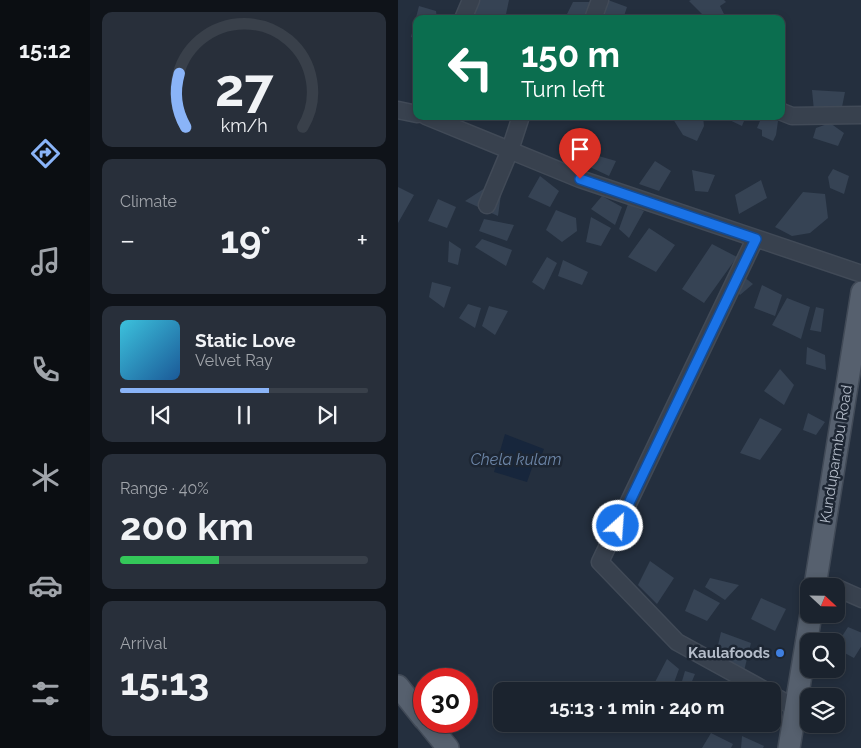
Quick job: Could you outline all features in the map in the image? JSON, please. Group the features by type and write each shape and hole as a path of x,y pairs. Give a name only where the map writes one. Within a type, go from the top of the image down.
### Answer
{"main road":[{"name":"Kunduparmbu Road","path":"822,578 862,292"},
{"path":"789,748 810,623"},
{"path":"398,686 413,705"},
{"path":"436,733 448,748"}],"street":[{"path":"465,15 471,0"},
{"path":"594,15 600,0"},
{"path":"398,110 413,113"},
{"path":"785,113 792,116 862,115"},
{"path":"436,120 580,179 862,274"},
{"path":"487,205 510,150 520,120"},
{"path":"750,682 677,642 600,562 756,239"},
{"path":"846,592 862,599"},
{"path":"781,700 796,708"}],"water":[{"name":"Chela kulam","path":"505,434 544,449 537,466 533,465 527,482 494,472"}],"building":[{"path":"473,0 509,0 506,15 469,15"},
{"path":"608,0 627,7 624,15 603,15"},
{"path":"724,0 726,2 720,6 724,15 703,15 689,1"},
{"path":"573,2 593,2 588,15 566,15"},
{"path":"419,6 436,11 436,15 417,15"},
{"path":"812,90 845,92 841,112 814,111"},
{"path":"674,120 703,120 704,126 697,141 683,135"},
{"path":"729,120 744,120 742,126"},
{"path":"760,120 778,121 773,141 762,136 762,130 757,128"},
{"path":"830,123 844,133 838,146 813,138 816,128"},
{"path":"595,155 616,161 609,176 590,167"},
{"path":"655,161 671,171 659,191 639,184"},
{"path":"833,169 849,176 844,194 830,188 828,177"},
{"path":"692,170 715,175 708,192 695,191"},
{"path":"540,176 559,191 550,207 528,197"},
{"path":"761,180 767,198 739,214 735,195"},
{"path":"398,187 414,195 398,223"},
{"path":"485,188 501,194 498,216 465,201"},
{"path":"803,192 825,194 828,218 810,233 792,236 775,227"},
{"path":"602,196 622,207 615,225 591,209"},
{"path":"438,199 456,207 447,228 428,221"},
{"path":"628,204 644,211 629,238 619,229"},
{"path":"556,210 576,218 577,231 562,242 546,230"},
{"path":"591,217 611,228 601,246 586,242"},
{"path":"484,219 514,225 507,241 479,231"},
{"path":"649,228 675,245 656,272 628,257"},
{"path":"482,239 512,250 506,266 475,247"},
{"path":"449,241 461,249 458,265 448,262"},
{"path":"712,244 737,257 704,303 682,289"},
{"path":"547,257 557,263 544,290 532,282"},
{"path":"563,260 588,272 582,285 558,276"},
{"path":"744,277 753,284 740,295 734,289"},
{"path":"432,282 451,287 444,308 429,297"},
{"path":"762,285 782,295 775,316 754,308"},
{"path":"787,298 810,307 801,339 772,325"},
{"path":"468,304 481,308 475,328 459,318"},
{"path":"489,306 508,311 495,335 482,326"},
{"path":"816,307 824,309 821,332 810,330"},
{"path":"807,347 825,355 826,370 806,364"},
{"path":"780,369 794,385 784,405 764,391"},
{"path":"808,413 825,422 816,435 803,430"},
{"path":"760,418 782,429 760,460 740,453"},
{"path":"650,561 674,578 657,604 638,585"},
{"path":"710,578 739,585 725,600 705,587"},
{"path":"694,589 720,603 707,621 685,611"},
{"path":"761,598 786,609 775,631 751,619"},
{"path":"848,627 862,633 862,645 854,658 845,653 844,633"},
{"path":"721,632 751,643 744,671 714,663"},
{"path":"667,659 679,669 674,682 655,682"},
{"path":"685,671 695,674 692,682 682,682"},
{"path":"711,733 733,744 731,748 702,748"},
{"path":"742,736 764,746 763,748 741,748"}],"place":[{"name":"Kaulafoods","path":"780,653"}],"route":[{"path":"580,179 756,239 618,526"}]}
